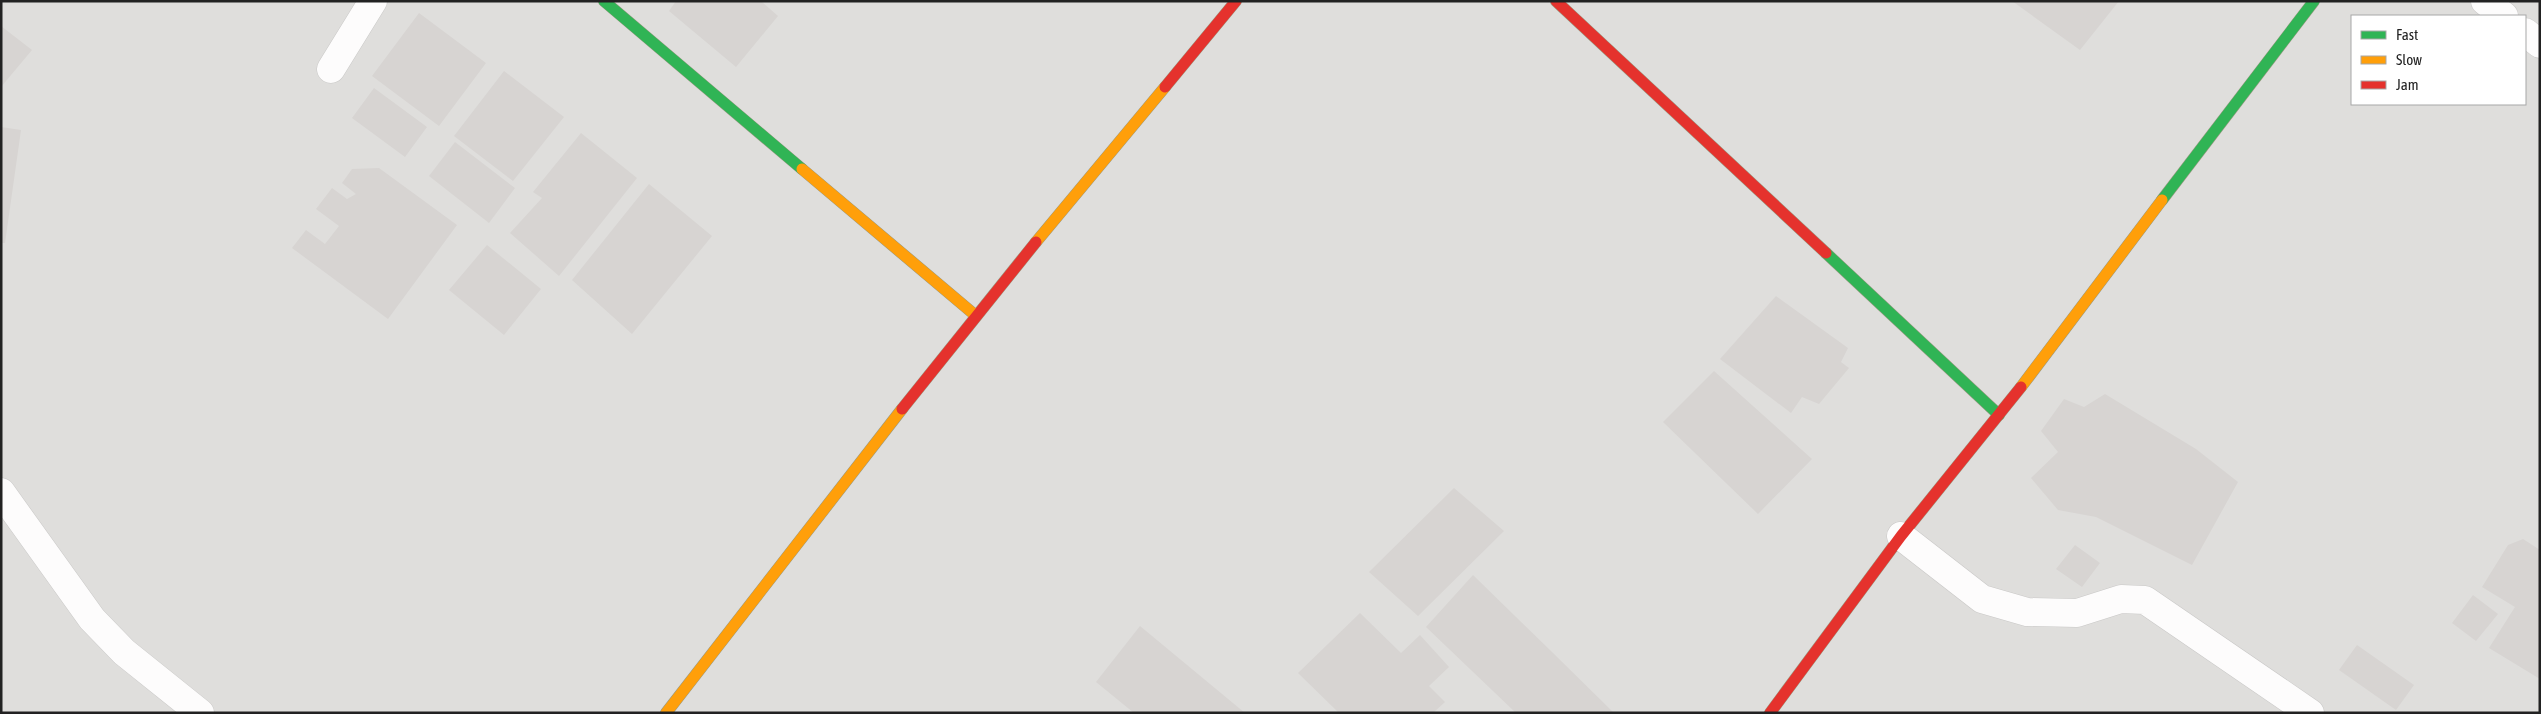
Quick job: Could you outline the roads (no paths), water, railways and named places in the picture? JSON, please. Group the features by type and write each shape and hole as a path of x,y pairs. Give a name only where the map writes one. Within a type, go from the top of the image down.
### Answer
{"street":[{"path":"330,69 373,1"},
{"path":"604,1 975,315"},
{"path":"666,713 975,315 1236,1"},
{"path":"1556,1 1999,415"},
{"path":"1770,713 1901,536 1999,415 2314,1"},
{"path":"2485,1 2503,15"},
{"path":"2526,33 2540,44"},
{"path":"1,492 92,619 124,652 200,713"},
{"path":"1901,536 1982,599 2026,612 2077,613 2121,599 2145,600 2310,713"}]}
